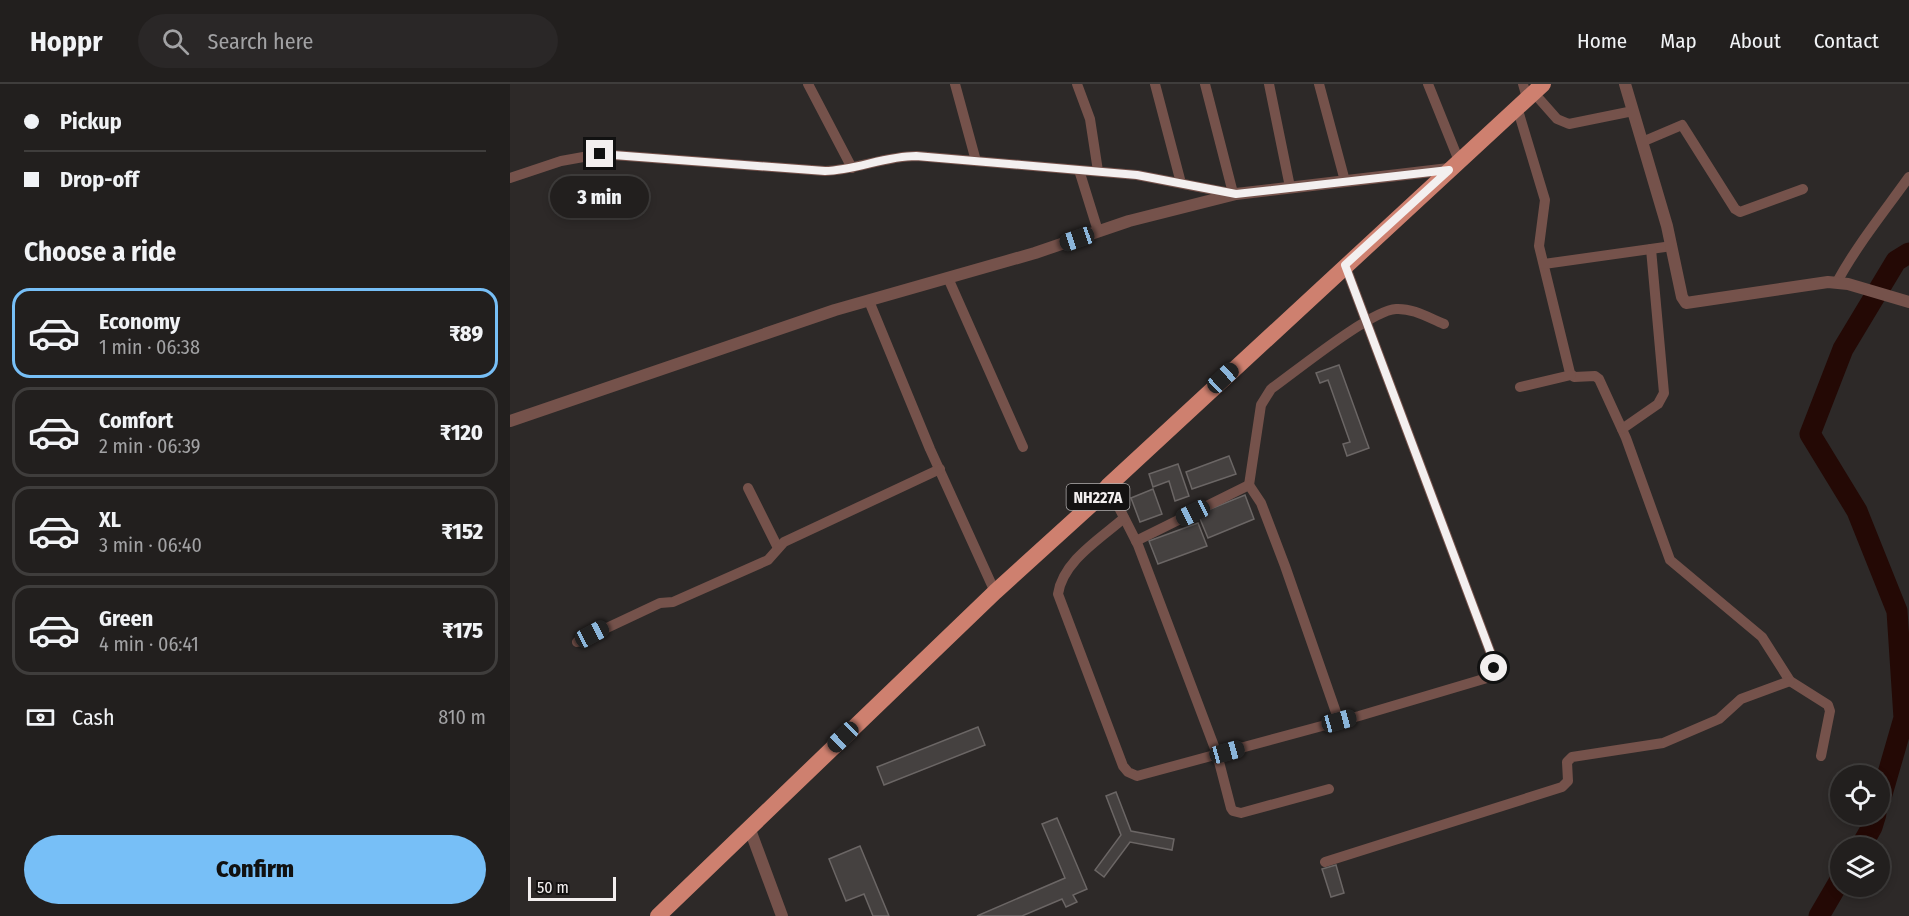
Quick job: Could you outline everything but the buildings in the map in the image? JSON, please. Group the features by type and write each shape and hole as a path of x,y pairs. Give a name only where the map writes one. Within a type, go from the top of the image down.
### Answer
{"highway":[{"name":"NH227A","path":"658,916 995,592 1093,503 1108,486 1529,93"}],"street":[{"path":"808,84 852,168"},
{"path":"955,84 976,161"},
{"path":"1077,84 1090,119 1098,171"},
{"path":"1155,84 1181,183"},
{"path":"1205,84 1234,194"},
{"path":"1269,84 1290,187"},
{"path":"1319,84 1345,181"},
{"path":"510,421 824,314 1035,253 1129,221 1234,194 1454,165 1428,84"},
{"path":"1625,84 1671,246 1682,297 1689,304 1843,283 1909,302"},
{"path":"1529,93 1557,119 1569,124 1633,111"},
{"path":"1529,93 1545,200 1539,238 1571,375"},
{"path":"1642,142 1682,125 1735,209 1740,212 1803,189"},
{"path":"510,178 561,161 600,154 825,171 852,168 908,156 1137,175 1234,194"},
{"path":"1078,170 1098,231"},
{"path":"1843,283 1852,254 1864,241 1909,177"},
{"path":"1544,264 1671,246"},
{"path":"1622,429 1658,404 1664,393 1651,249"},
{"path":"1124,518 1079,556 1063,576 1059,585 1059,600 1124,766 1128,772 1137,776 1487,678 1494,668 1494,662 1345,265"},
{"path":"948,278 1023,447"},
{"path":"869,301 940,470 995,592"},
{"path":"1339,721 1261,503 1249,485 1260,413 1266,395 1366,321 1383,312 1397,309 1410,310 1444,324"},
{"path":"1520,387 1571,375 1593,375 1598,378 1622,429 1670,560 1762,637 1790,681 1828,705 1830,711 1821,756"},
{"path":"577,642 621,619 660,603 673,602 768,560 784,542 940,470"},
{"path":"1136,541 1249,485"},
{"path":"1108,486 1136,541 1216,754 1230,808 1237,813 1329,789"},
{"path":"748,488 778,548"},
{"path":"1325,862 1562,787 1568,782 1567,762 1572,757 1663,743 1719,719 1741,699 1790,681"},
{"path":"749,827 782,916"}],"waterway":[{"path":"1890,766 1904,718 1897,611 1857,511 1810,434 1843,349 1896,261 1909,253"},
{"path":"1866,837 1873,825"},
{"path":"1819,916 1830,897"}],"route":[{"path":"600,154 825,171 916,156 1137,175 1236,194 1449,170 1345,265 1494,662 1494,668"}]}
